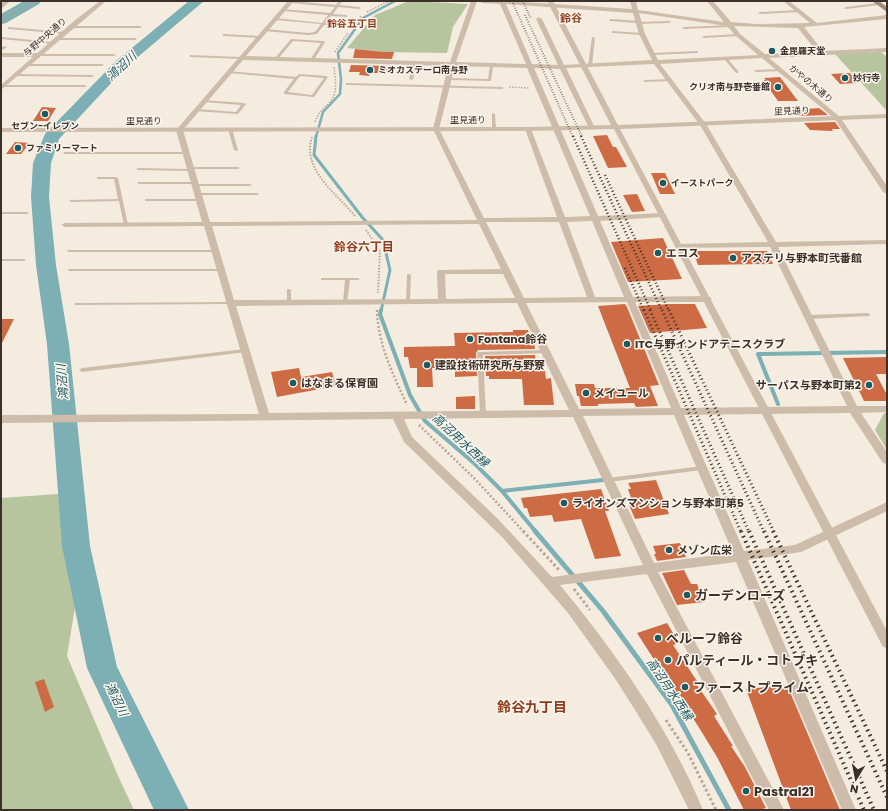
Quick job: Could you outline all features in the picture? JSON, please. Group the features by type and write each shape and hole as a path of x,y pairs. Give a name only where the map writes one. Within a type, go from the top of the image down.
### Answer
{"main road":[{"path":"877,2 887,10"}],"street":[{"path":"1,7 7,1"},
{"name":"与野中央通り","path":"2,87 54,41 103,1"},
{"path":"265,417 179,130 290,1"},
{"path":"474,1 452,64 436,129 521,300 650,568 777,810"},
{"path":"482,1 551,3 635,11 729,25 800,26 887,18"},
{"path":"633,1 642,34 656,62 703,124 773,244 853,409 887,460"},
{"name":"かやの木通り","path":"710,1 738,35 838,118 887,192"},
{"path":"786,1 816,25"},
{"path":"502,2 849,810"},
{"path":"551,3 586,66 615,127 766,409 828,533 887,643"},
{"path":"539,19 592,128"},
{"path":"800,26 822,54"},
{"path":"241,58 562,67 884,50 887,56"},
{"path":"1,55 38,55"},
{"name":"里見通り","path":"1,130 528,129 886,117"},
{"path":"528,129 592,300"},
{"path":"65,225 375,223 663,215"},
{"path":"678,246 887,242"},
{"path":"442,301 441,272 506,271"},
{"path":"230,302 708,299"},
{"path":"1,419 429,415 887,408"},
{"path":"398,415 399,422 408,439 520,548 614,666 663,743 696,810"},
{"path":"548,582 797,549 887,506"}],"lane":[{"path":"290,1 358,8"},
{"path":"265,30 308,34 316,33 341,1"},
{"path":"846,8 877,2"},
{"path":"282,10 346,16"},
{"path":"760,13 799,11"},
{"path":"275,19 348,26"},
{"path":"611,20 638,23 669,22"},
{"path":"684,28 729,25"},
{"path":"71,27 140,27"},
{"path":"9,28 64,33"},
{"path":"613,32 642,34"},
{"path":"224,35 259,37"},
{"path":"704,37 738,35"},
{"path":"1,38 54,41 135,39"},
{"path":"586,66 593,38"},
{"path":"276,59 292,40 323,42 312,60"},
{"path":"652,54 697,52"},
{"path":"38,55 114,55"},
{"path":"191,56 241,58"},
{"path":"726,59 737,72"},
{"path":"411,79 415,63"},
{"path":"26,66 102,65"},
{"path":"449,79 490,80 491,66"},
{"path":"756,71 781,70"},
{"path":"229,72 296,78 299,75 326,77 313,96 285,93 296,78"},
{"path":"15,75 92,76"},
{"path":"645,81 670,80"},
{"path":"347,84 502,88"},
{"path":"2,87 86,86"},
{"path":"196,110 237,114 244,104 204,101"},
{"path":"493,114 494,129"},
{"path":"230,129 236,150"},
{"path":"66,153 185,153"},
{"path":"138,170 238,168"},
{"path":"98,178 116,178 126,225"},
{"path":"139,183 250,185"},
{"path":"147,200 257,194"},
{"path":"71,201 120,200"},
{"path":"1,213 27,213"},
{"path":"69,251 215,251"},
{"path":"1,260 24,260"},
{"path":"70,270 221,270"},
{"path":"408,301 409,275"},
{"path":"323,279 358,279"},
{"path":"345,302 348,279"},
{"path":"289,290 289,302"},
{"path":"76,304 230,302"},
{"path":"808,317 868,315"},
{"path":"82,370 245,352"},
{"path":"483,414 480,353 546,352"},
{"path":"608,480 702,468"}],"path":[{"path":"1,18 32,1"},
{"path":"1,23 39,1"},
{"path":"336,61 336,90 332,100 318,112 308,148 316,170 323,182 342,201 375,242 380,251 382,301 378,331 383,348 414,415"},
{"path":"502,88 538,88"}],"green space":[{"path":"409,1 468,4 453,27 447,53 384,52 347,48 375,15"},
{"path":"881,52 887,57 887,111 835,54"},
{"path":"884,413 887,413 887,450 875,430"},
{"path":"71,493 81,570 67,656 134,810 1,810 1,498"}],"building":[{"path":"355,49 394,52 392,59 353,58"},
{"name":"ミオカステーロ南与野","path":"351,65 391,66 389,73 370,73 369,76 359,75 360,72 349,72"},
{"name":"妙行寺","path":"850,73 858,83 840,84 831,74"},
{"name":"クリオ南与野壱番館","path":"780,77 798,101 778,101 763,80 766,80 764,78"},
{"name":"セブン-イレブン","path":"42,107 56,108 48,121 33,121"},
{"path":"819,108 828,115 799,116 794,110"},
{"path":"835,122 840,129 832,129 833,131 810,130 804,123"},
{"path":"607,135 613,147 616,147 627,167 608,168 593,136"},
{"name":"ファミリーマート","path":"15,142 30,143 21,154 6,154"},
{"name":"イーストパーク","path":"651,173 665,173 675,194 660,194"},
{"path":"637,194 645,211 632,212 623,195"},
{"path":"663,238 682,279 628,282 611,242"},
{"name":"アステリ与野本町弐番館","path":"693,251 767,251 773,264 698,265"},
{"path":"625,304 659,385 650,386 658,406 636,407 634,403 581,406 579,396 577,396 575,384 594,384 595,388 630,388 598,306"},
{"path":"695,304 707,328 650,333 638,306"},
{"path":"1,319 14,319 1,345"},
{"path":"513,330 528,330 534,341 535,349 478,350 476,353 477,376 455,377 455,368 432,368 433,387 417,387 417,368 410,368 408,357 404,357 404,347 455,346 454,333 513,332"},
{"path":"535,355 537,371 545,371 546,379 551,378 554,405 524,405 522,379 489,379 489,376 486,376 485,356"},
{"name":"サーパス与野本町第2","path":"887,357 887,374 876,374 887,395 887,401 864,401 843,358"},
{"path":"299,368 301,377 332,372 336,386 277,397 271,372"},
{"path":"475,396 475,409 456,409 456,397"},
{"path":"656,480 669,514 635,519 629,505 633,504 628,489 631,489 628,483"},
{"path":"601,489 609,511 605,511 621,556 595,559 581,519 554,522 552,515 530,517 527,508 524,508 521,498"},
{"name":"メゾン広栄","path":"680,543 686,557 657,561 653,546"},
{"path":"684,570 691,584 697,584 704,602 677,605 662,573"},
{"path":"667,623 679,643 673,645 697,681 695,682 717,714 714,716 745,767 766,808 760,810 744,810 717,757 637,633"},
{"path":"44,679 54,707 45,712 35,682"},
{"path":"787,685 840,810 791,810 746,689"}],"waterway":[{"path":"1,20 34,1"},
{"name":"鴻沼川","path":"172,810 102,668 76,546 58,344 46,265 40,197 42,163 51,138 121,64 197,1"},
{"name":"高沼用水西縁","path":"316,137 323,112 340,94 341,79 338,53 363,18 395,1"},
{"name":"高沼用水西縁","path":"316,136 314,155 362,217 383,240 390,270 381,311"},
{"name":"高沼用水西縁","path":"381,310 380,314 410,395 425,421 475,464 502,491"},
{"path":"778,404 758,354 887,352"},
{"path":"502,491 603,480"},
{"name":"高沼用水西縁","path":"502,491 536,532"},
{"name":"高沼用水西縁","path":"535,531 603,611 672,705 729,810"}],"railway":[{"path":"512,1 573,137"},
{"path":"523,1 531,19"},
{"path":"525,15 582,137"},
{"path":"573,136 651,311"},
{"path":"581,136 662,311"},
{"path":"605,175 669,311"},
{"path":"625,268 644,311"},
{"path":"644,310 741,532"},
{"path":"650,310 749,532"},
{"path":"662,310 764,532"},
{"path":"669,310 774,532"},
{"path":"741,531 864,810"},
{"path":"749,531 874,810"},
{"path":"764,531 887,797"},
{"path":"773,531 887,771"}],"place":[{"name":"金毘羅天堂","path":"772,51"},
{"name":"ミオカステーロ南与野","path":"370,70"},
{"name":"妙行寺","path":"845,78"},
{"name":"クリオ南与野壱番館","path":"778,87"},
{"name":"セブン-イレブン","path":"45,114"},
{"name":"ファミリーマート","path":"18,148"},
{"name":"イーストパーク","path":"663,183"},
{"name":"エコス","path":"658,253"},
{"name":"アステリ与野本町弐番館","path":"733,258"},
{"name":"Fontana鈴谷","path":"470,339"},
{"name":"ITC与野インドアテニスクラブ","path":"627,344"},
{"name":"建設技術研究所与野寮","path":"427,365"},
{"name":"はなまる保育園","path":"293,383"},
{"name":"サーパス与野本町第2","path":"869,385"},
{"name":"メイユール","path":"586,393"},
{"name":"ライオンズマンション与野本町第5","path":"564,503"},
{"name":"メゾン広栄","path":"669,550"},
{"name":"ガーデンローズ","path":"687,595"},
{"name":"ベルーフ鈴谷","path":"658,638"},
{"name":"パルティール・コトブキ","path":"668,660"},
{"name":"ファーストプライム","path":"685,687"},
{"name":"Pastral21","path":"746,791"}],"district":[{"name":"鈴谷","path":"571,18"},
{"name":"鈴谷五丁目","path":"352,23"},
{"name":"鈴谷六丁目","path":"364,246"},
{"name":"鈴谷九丁目","path":"532,707"}]}
